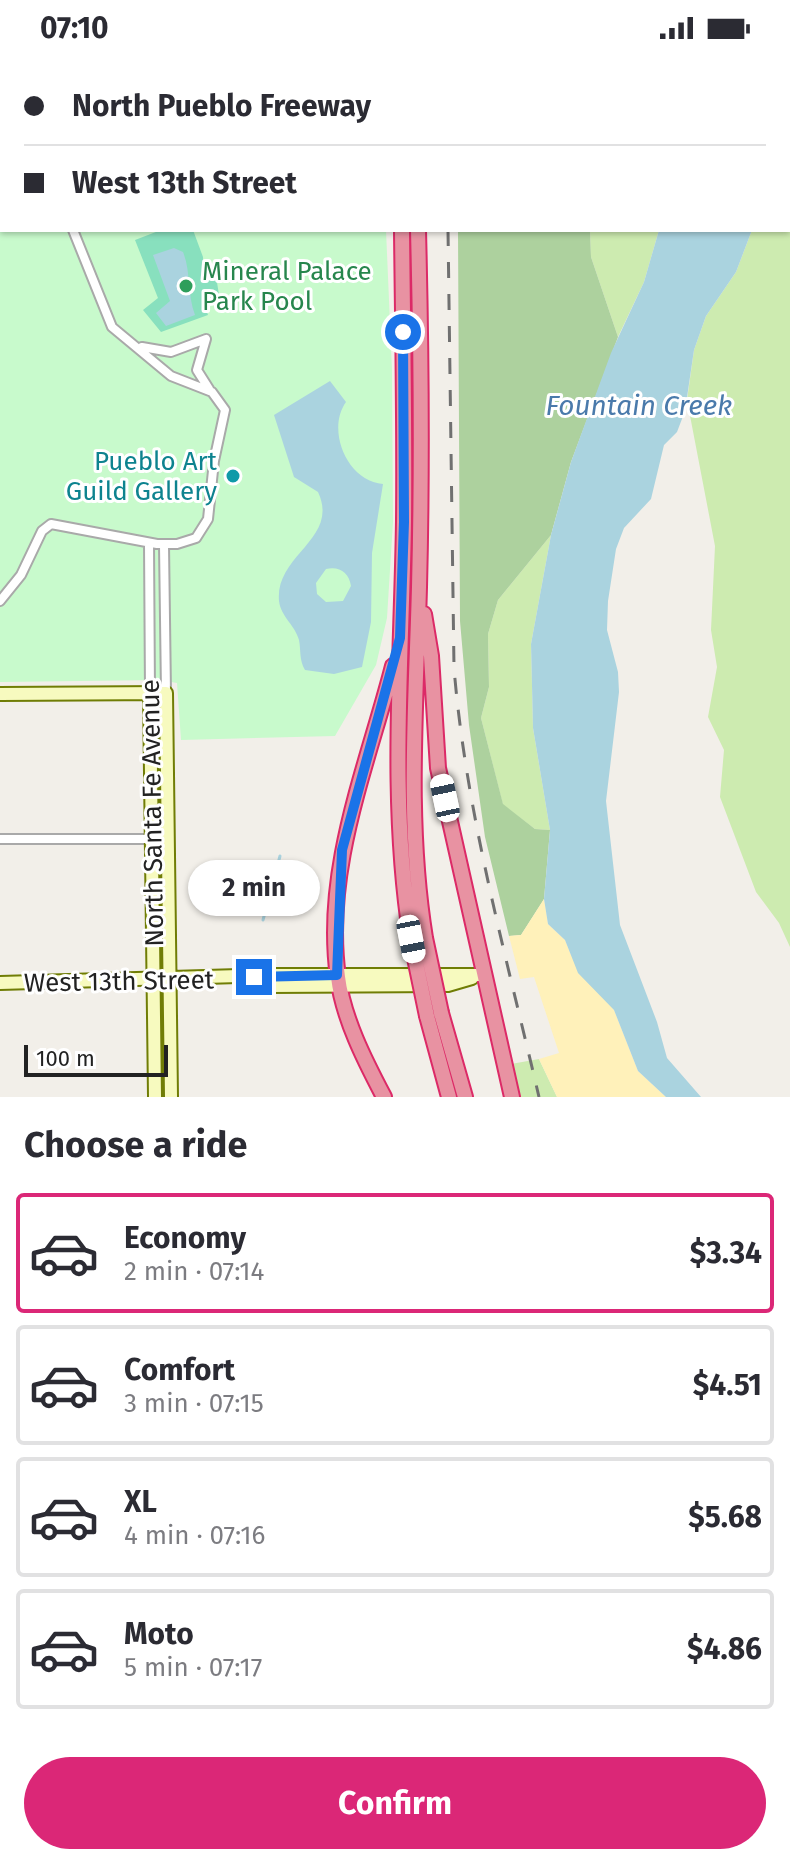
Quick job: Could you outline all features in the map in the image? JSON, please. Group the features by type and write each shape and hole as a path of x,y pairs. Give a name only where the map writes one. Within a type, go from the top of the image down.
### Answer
{"highway":[{"path":"402,232 404,522 398,832 449,1097"},
{"path":"418,232 419,586 412,804 418,938"},
{"path":"419,586 431,656 438,768 482,975 512,1097"},
{"path":"384,1097 357,1040 338,981 342,850 400,638"},
{"path":"434,1015 465,1097"}],"street":[{"path":"74,232 112,327 137,344 171,376 212,392"},
{"path":"0,601 21,575 42,531 51,524 164,545 196,538 206,525 214,461 226,417 223,404 201,380 197,370 206,339 171,352 150,350 137,344"},
{"name":"North Santa Fe Avenue","path":"149,544 155,1097"},
{"name":"North Santa Fe Avenue","path":"164,545 171,1097"},
{"path":"0,694 166,693"},
{"path":"0,839 169,839"},
{"name":"West 13th Street","path":"0,983 237,979 338,981 482,975"}],"green space":[{"path":"0,232 386,232 392,370 393,522 387,618 376,665 335,736 181,740 177,683 160,680 0,682"},
{"name":"Mineral Palace Park Pool","path":"156,232 194,232 203,257 204,276 216,276 219,295 203,301 208,315 161,332 143,310 158,298 135,240"},
{"path":"458,232 590,232 591,257 618,337 571,462 551,535 498,600 488,634 489,687 481,718 503,804 535,829 550,830 544,899 521,935 509,936 485,837 469,725 460,621"},
{"path":"590,232 658,232 644,282 618,337 591,257"},
{"path":"751,232 790,232 790,947 779,923 756,892 720,797 724,750 708,717 717,667 711,630 715,546 687,400 694,350 706,316 736,272"},
{"path":"551,535 531,644 533,728 550,830 535,829 503,805 481,718 489,687 488,634 498,600"},
{"path":"539,1059 557,1097 519,1097 511,1064"}],"sand":[{"path":"544,899 548,924 565,940 571,955 614,1010 638,1071 666,1097 557,1097 539,1059 559,1053 534,977 520,979 509,936 521,935"}],"water":[{"name":"Fountain Creek","path":"658,232 751,232 736,272 706,316 694,350 685,411 677,432 664,445 651,499 624,528 616,549 608,601 607,630 618,672 619,692 606,801 620,925 657,1022 667,1058 701,1097 666,1097 638,1071 614,1010 578,973 565,940 548,924 544,899 550,830 533,728 531,644 551,535 571,462 611,353 644,282"},
{"path":"174,248 183,252 195,315 166,326 156,313 170,301 153,255"},
{"path":"330,381 346,402 338,426 339,439 350,464 370,481 383,484 372,553 371,622 362,667 334,674 305,670 299,640 280,607 280,585 286,571 314,535 321,522 322,508 318,492 294,477 274,415","holes":["326,569 343,572 350,581 351,586 343,601 326,602 317,594 316,583"]}],"waterway":[{"path":"276,895 270,894 280,856"},
{"path":"263,920 270,894"}],"railway":[{"path":"448,232 454,668 477,830 539,1097"}],"place":[{"name":"Mineral Palace Park Pool","path":"186,286"},
{"name":"Pueblo Art Guild Gallery","path":"233,476"}],"route":[{"path":"254,977 337,975 338,886 342,850 400,638 404,522 403,332"}]}
